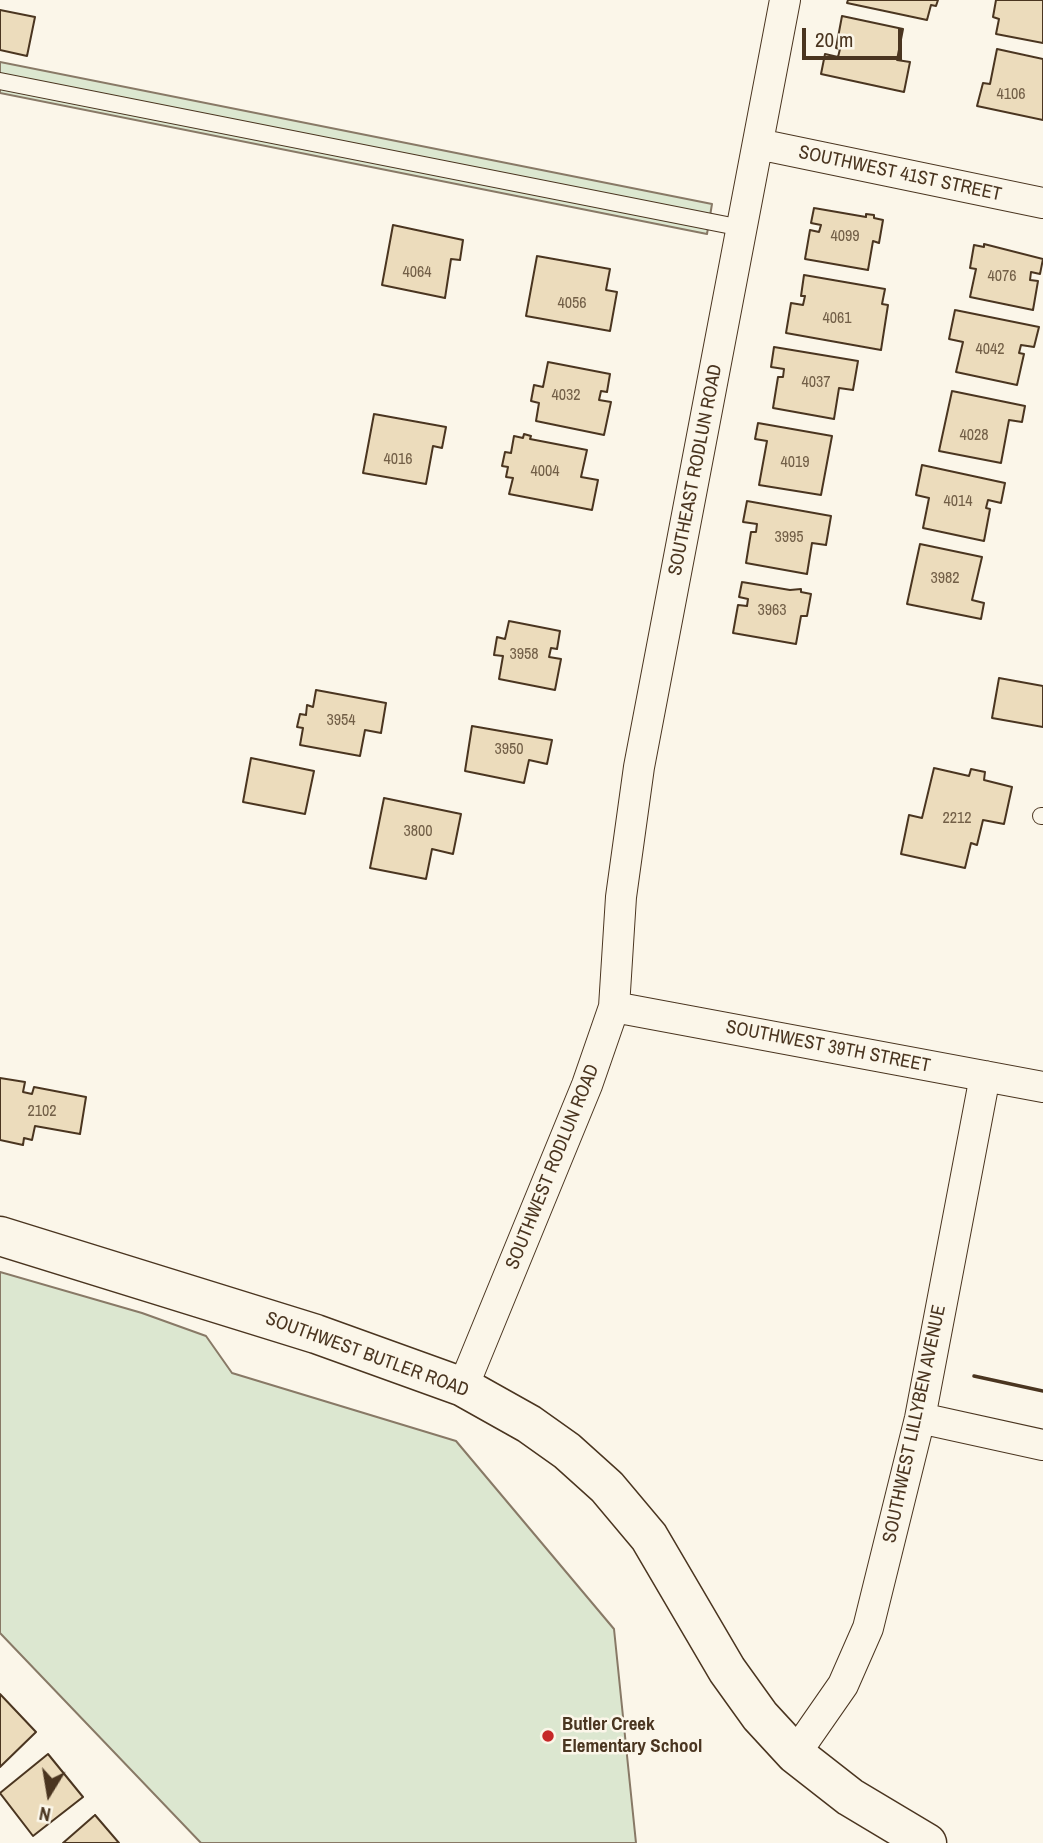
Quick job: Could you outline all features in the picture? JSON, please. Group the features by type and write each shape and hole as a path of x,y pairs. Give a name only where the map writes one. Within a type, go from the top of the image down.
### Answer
{"main road":[{"name":"SOUTHWEST BUTLER ROAD","path":"0,1236 316,1334 463,1387 557,1444 607,1487 649,1537 727,1670 760,1716 795,1754 850,1797 927,1843"}],"street":[{"name":"SOUTHEAST RODLUN ROAD","path":"617,941 639,767 785,0"},
{"name":"SOUTHWEST 41ST STREET","path":"758,145 1043,203"},
{"name":"SOUTHWEST RODLUN ROAD","path":"463,1387 587,1085 614,1007 617,941"},
{"name":"SOUTHWEST 39TH STREET","path":"614,1007 1043,1087"},
{"name":"SOUTHWEST LILLYBEN AVENUE","path":"795,1754 844,1685 868,1628 920,1418 985,1076"},
{"path":"920,1418 1043,1444"}],"lane":[{"path":"0,81 743,228"}],"green space":[{"path":"0,62 712,204 707,234 0,93"},
{"path":"0,1272 142,1313 206,1336 232,1373 456,1441 614,1629 636,1843 201,1843 0,1633"}],"building":[{"path":"848,0 938,0 936,6 931,5 927,20 847,3"},
{"path":"996,0 1043,0 1043,43 996,34 999,19 993,17"},
{"path":"0,10 35,17 27,56 0,50"},
{"path":"842,16 903,29 897,60 910,62 904,92 821,74 825,54 838,57 840,49 836,48"},
{"path":"997,49 1043,59 1043,120 977,106 983,83 990,84"},
{"path":"814,208 866,217 866,214 874,215 874,218 883,220 879,243 873,241 868,270 805,259 810,230 819,232 821,225 811,223"},
{"path":"393,225 463,240 460,260 451,259 445,298 382,285"},
{"path":"984,244 1043,259 1040,274 1031,272 1030,280 1038,281 1033,310 970,297 976,269 970,268 974,245 984,247"},
{"path":"537,256 610,269 606,290 617,292 610,331 526,316"},
{"path":"804,275 885,289 882,304 888,305 881,350 786,333 791,303 803,305 805,296 801,296"},
{"path":"955,310 1039,327 1034,347 1021,345 1019,353 1024,354 1017,385 956,372 963,342 949,339"},
{"path":"774,347 858,361 853,390 839,388 834,419 773,408 778,377 783,377 784,369 771,367"},
{"path":"548,362 610,374 607,392 601,391 599,400 611,402 604,435 536,421 539,403 531,401 534,385 543,387"},
{"path":"952,391 1025,406 1022,422 1009,420 1001,463 939,451"},
{"path":"374,414 446,427 442,448 433,446 426,484 363,473"},
{"path":"758,423 832,436 821,495 759,485 767,441 755,439"},
{"path":"524,434 531,436 530,439 587,450 581,477 598,480 592,510 509,494 513,478 506,477 508,467 502,466 505,452 511,453 514,436 523,438"},
{"path":"922,465 1005,483 1001,503 988,500 986,508 990,509 984,541 923,528 929,498 916,495"},
{"path":"747,501 831,516 826,545 812,543 807,574 746,563 751,532 756,532 757,524 743,522"},
{"path":"920,544 982,557 972,600 984,603 981,619 907,604"},
{"path":"742,582 790,590 801,589 801,592 811,594 807,616 801,616 796,644 733,633 738,605 747,606 748,599 739,597"},
{"path":"509,621 560,631 557,649 551,648 549,657 561,659 555,690 499,679 503,656 494,655 497,637 505,639"},
{"path":"999,678 1043,686 1043,727 992,718"},
{"path":"316,690 386,703 381,733 365,730 360,756 300,745 303,728 297,727 300,714 306,715 307,705 313,707"},
{"path":"472,726 552,740 547,764 529,760 524,783 465,771"},
{"path":"251,758 314,771 305,814 243,802"},
{"path":"934,768 969,776 971,769 985,772 984,780 1012,787 1004,824 983,820 977,845 971,843 965,868 901,854 909,815 922,818"},
{"path":"384,798 461,814 453,854 432,849 426,879 370,868"},
{"path":"0,1078 25,1082 23,1092 32,1094 34,1087 86,1097 80,1134 35,1126 32,1140 24,1138 23,1145 0,1140"},
{"path":"0,1694 36,1732 0,1767"},
{"path":"48,1754 83,1797 33,1836 0,1793"},
{"path":"95,1815 119,1843 63,1843"}],"wall":[{"path":"974,1376 1043,1391"}],"place":[{"name":"Butler Creek Elementary School","path":"548,1736"}]}
